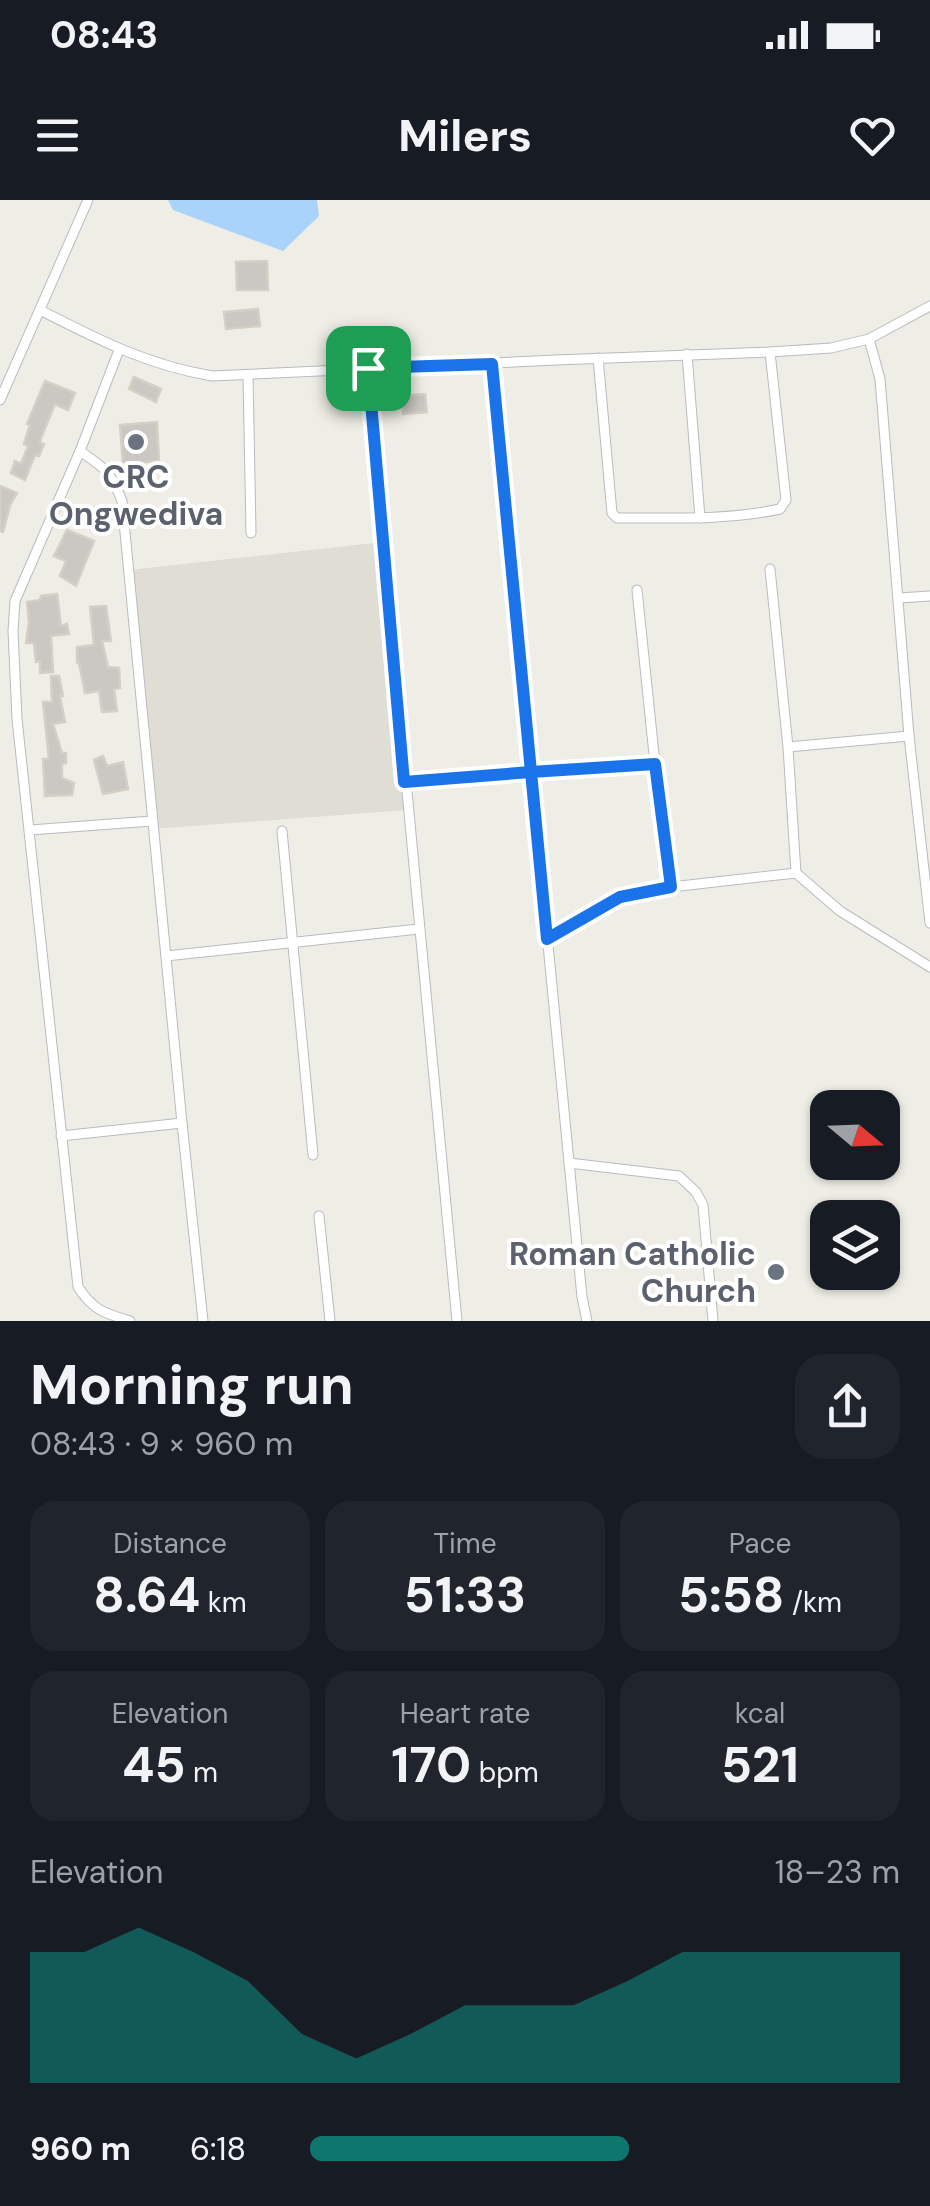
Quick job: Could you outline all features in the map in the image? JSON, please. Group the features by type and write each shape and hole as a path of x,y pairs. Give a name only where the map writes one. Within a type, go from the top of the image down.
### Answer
{"street":[{"path":"0,400 88,200"},
{"path":"40,310 119,350 175,370 212,376 831,348 870,339 930,306"},
{"path":"870,339 880,379 930,922"},
{"path":"119,350 15,601 13,631 17,719 78,1286 90,1305 130,1321"},
{"path":"598,358 612,513 617,518 700,518 780,509 786,500 770,352"},
{"path":"687,354 700,518"},
{"path":"492,364 587,1321"},
{"path":"368,368 457,1321"},
{"path":"248,375 251,534"},
{"path":"80,451 113,478 122,501 203,1321"},
{"path":"770,569 796,873 840,911 930,966"},
{"path":"637,590 671,887"},
{"path":"899,598 930,596"},
{"path":"788,748 910,736"},
{"path":"404,782 655,764"},
{"path":"30,830 152,821"},
{"path":"282,831 314,1155"},
{"path":"547,939 620,897 671,887 796,873"},
{"path":"166,956 419,929"},
{"path":"61,1136 182,1122"},
{"path":"569,1163 680,1176 696,1192 703,1205 713,1321"},
{"path":"318,1216 330,1321"}],"shaded area":[{"path":"383,542 407,810 153,829 129,570"}],"water":[{"path":"168,200 317,200 319,216 283,251 173,210"}],"building":[{"path":"267,261 268,290 237,290 236,262"},
{"path":"258,309 260,326 226,329 224,312"},
{"path":"134,377 161,389 156,402 129,389"},
{"path":"45,381 75,393 68,410 55,404 41,438 40,443 44,444 25,480 11,473 15,461 21,464 28,446 24,444 30,425 27,424"},
{"path":"425,394 427,412 403,414 402,396"},
{"path":"157,422 159,461 123,464 120,425"},
{"path":"0,486 17,493 3,532 0,531"},
{"path":"67,530 94,541 76,586 60,576 66,561 54,556"},
{"path":"57,594 61,626 67,624 69,634 51,636 53,672 40,673 34,643 26,643 27,602"},
{"path":"106,606 111,641 102,641 108,667 119,668 120,688 114,689 117,711 102,712 99,691 85,693 77,647 94,645 90,607"},
{"path":"51,676 59,676 63,696 65,722 53,724 62,753 66,753 62,778 74,783 72,795 45,796 43,759 49,759 43,702 52,702"},
{"path":"103,756 107,766 123,762 128,789 103,794 94,760"}],"place":[{"name":"CRC Ongwediva","path":"136,442"},
{"name":"Roman Catholic Church","path":"776,1272"}],"route":[{"path":"368,368 404,782 531,772 547,939 620,897 671,887 655,764 531,772 492,364 368,368"}]}
